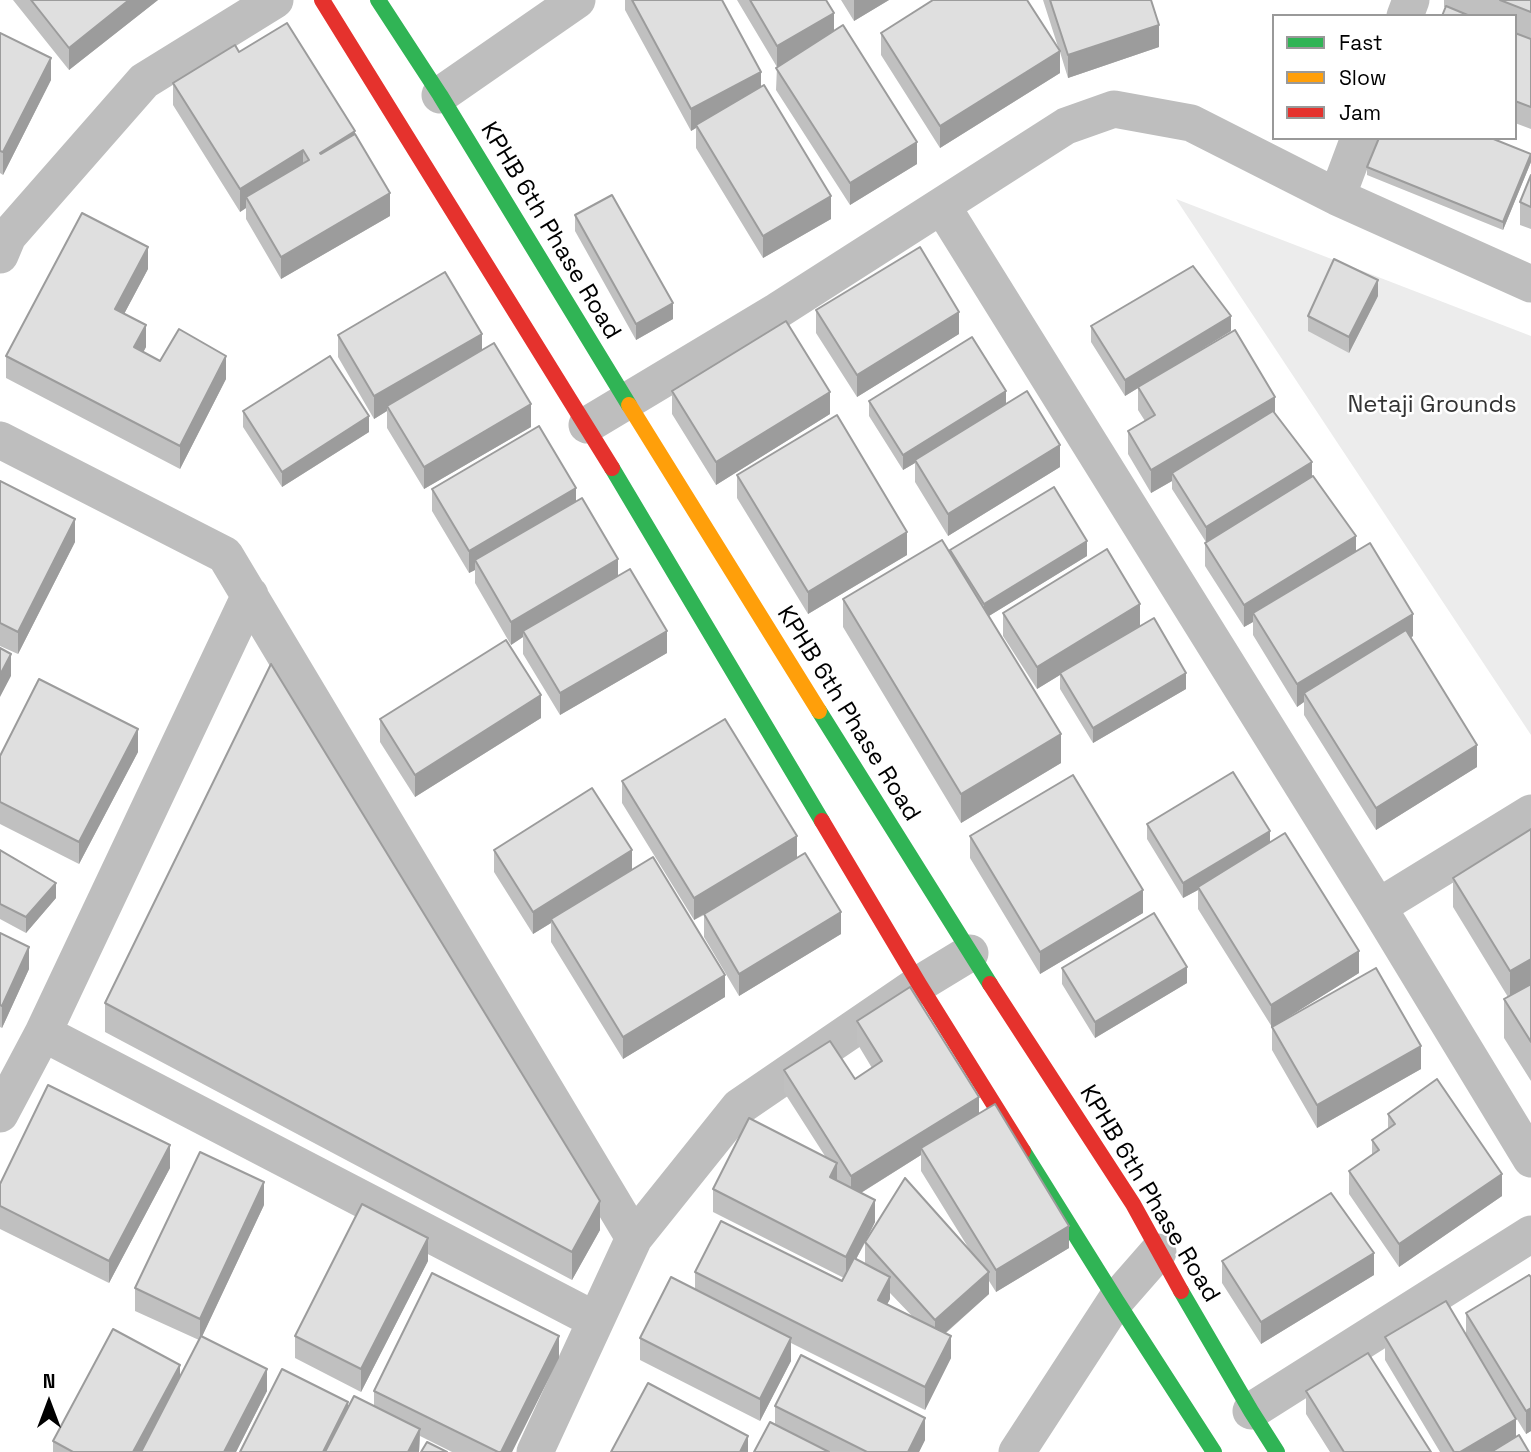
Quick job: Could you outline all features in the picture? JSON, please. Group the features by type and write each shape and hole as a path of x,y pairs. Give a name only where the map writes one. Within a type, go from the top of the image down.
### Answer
{"street":[{"path":"3,241 144,81 275,0"},
{"path":"322,0 587,425 919,984 1214,1452"},
{"name":"KPHB 6th Phase Road","path":"379,0 970,953 1133,1203 1158,1252 1277,1452"},
{"path":"440,95 577,0"},
{"path":"587,425 777,311 1066,126 1114,109 1191,123 1338,197 1531,284"},
{"path":"1338,197 1358,140"},
{"path":"942,206 1378,907 1531,1159"},
{"path":"0,440 225,555 634,1238"},
{"path":"0,1114 43,1033 250,594"},
{"path":"1378,907 1531,813"},
{"path":"535,1452 634,1238 738,1107 919,984 970,953"},
{"path":"43,1033 595,1320"},
{"path":"1251,1411 1531,1234"},
{"path":"1017,1452 1116,1300 1158,1252"}],"green space":[{"name":"Netaji Grounds","path":"1176,199 1531,336 1531,735"}],"building":[{"path":"31,0 129,0 69,48"},
{"path":"632,0 722,0 761,72 691,109"},
{"path":"750,0 826,0 834,13 777,46"},
{"path":"933,0 1027,0 1060,51 940,126 881,33"},
{"path":"1050,0 1151,0 1159,25 1068,55"},
{"path":"1500,0 1531,0 1531,12"},
{"path":"1446,6 1465,14 1443,14"},
{"path":"287,23 355,131 320,153 355,134 390,193 281,257 246,197 309,160 303,150 240,189 173,83 235,45 239,52"},
{"path":"843,25 917,142 850,183 776,68"},
{"path":"0,33 51,58 3,152 0,151"},
{"path":"1517,34 1531,39 1531,107 1517,102"},
{"path":"764,85 831,196 763,236 696,125"},
{"path":"1378,140 1496,140 1531,154 1503,222 1367,167"},
{"path":"1531,175 1531,207 1520,202"},
{"path":"612,195 673,303 636,324 575,215"},
{"path":"82,213 148,247 115,309 146,325 134,347 160,361 179,329 226,356 180,446 6,356"},
{"path":"920,247 959,312 857,375 816,310"},
{"path":"1334,259 1378,280 1349,337 1308,316"},
{"path":"1193,266 1231,316 1125,380 1091,326"},
{"path":"445,272 482,334 374,396 338,335"},
{"path":"786,321 830,392 716,462 672,391"},
{"path":"1235,330 1275,397 1151,470 1128,431 1155,415 1138,387"},
{"path":"972,337 1006,391 903,455 869,401"},
{"path":"494,343 531,404 424,467 387,406"},
{"path":"330,356 369,416 282,472 243,411"},
{"path":"1027,391 1060,445 948,514 915,460"},
{"path":"1273,411 1312,462 1206,527 1172,473"},
{"path":"837,415 907,532 808,592 737,475"},
{"path":"539,426 576,488 469,551 432,489"},
{"path":"1313,476 1356,536 1244,605 1205,543"},
{"path":"0,481 75,519 18,632 0,623"},
{"path":"1054,487 1087,541 984,604 950,550"},
{"path":"582,498 618,559 511,622 475,560"},
{"path":"942,540 1061,734 961,794 843,599"},
{"path":"1370,543 1413,614 1297,684 1253,613"},
{"path":"1107,549 1140,604 1037,667 1003,613"},
{"path":"630,569 667,631 560,693 523,631"},
{"path":"1154,618 1186,673 1093,728 1060,673"},
{"path":"1406,630 1477,745 1376,808 1304,693"},
{"path":"506,640 541,695 415,775 380,719"},
{"path":"0,648 11,654 0,675"},
{"path":"271,664 600,1201 572,1252 105,1003"},
{"path":"39,679 138,729 79,842 0,802 0,756"},
{"path":"725,719 797,836 694,898 622,781"},
{"path":"1233,772 1270,831 1183,883 1147,824"},
{"path":"1073,775 1143,890 1040,952 970,836"},
{"path":"592,788 632,850 533,912 494,850"},
{"path":"1531,829 1531,959 1510,971 1453,878"},
{"path":"1285,833 1359,951 1271,1005 1198,887"},
{"path":"0,850 56,883 26,917 0,904"},
{"path":"805,853 841,912 739,974 704,914"},
{"path":"653,857 725,975 623,1037 551,919"},
{"path":"1154,913 1187,967 1095,1022 1062,968"},
{"path":"0,933 29,947 2,1006 0,1005"},
{"path":"1376,968 1421,1046 1317,1105 1272,1027"},
{"path":"1531,984 1531,1042 1504,999"},
{"path":"910,987 979,1097 851,1176 784,1070 830,1041 855,1079 882,1061 857,1021"},
{"path":"1437,1079 1502,1174 1399,1244 1349,1171 1379,1150 1372,1140 1395,1124 1388,1114"},
{"path":"48,1085 170,1145 109,1261 0,1206 0,1184"},
{"path":"995,1104 1069,1226 996,1270 921,1148"},
{"path":"749,1118 837,1163 830,1177 875,1200 846,1257 713,1189"},
{"path":"200,1152 264,1182 200,1319 135,1288"},
{"path":"905,1178 989,1272 935,1320 865,1242"},
{"path":"1331,1193 1374,1253 1261,1322 1222,1261"},
{"path":"362,1204 428,1238 361,1369 295,1336"},
{"path":"721,1221 842,1281 854,1258 890,1277 878,1300 951,1336 925,1387 695,1272"},
{"path":"432,1273 559,1336 501,1452 374,1391"},
{"path":"1529,1275 1531,1408 1526,1411 1466,1313"},
{"path":"671,1277 791,1338 760,1399 640,1338"},
{"path":"1446,1301 1516,1419 1460,1452 1454,1452 1385,1337"},
{"path":"113,1329 180,1365 133,1452 73,1452 53,1441"},
{"path":"201,1336 267,1369 224,1452 141,1452"},
{"path":"1368,1353 1431,1452 1344,1452 1306,1391"},
{"path":"801,1355 925,1418 908,1452 867,1452 775,1406"},
{"path":"282,1369 348,1402 323,1452 240,1452"},
{"path":"648,1383 748,1436 740,1452 611,1452"},
{"path":"354,1396 420,1429 408,1452 325,1452"},
{"path":"770,1422 829,1452 754,1452"},
{"path":"1519,1435 1529,1452 1491,1452"},
{"path":"427,1442 447,1452 421,1452"}],"traffic: fast":[{"path":"378,0 440,95 629,405"},
{"path":"612,468 822,821"},
{"path":"819,711 990,984"},
{"path":"1023,1151 1214,1452"},
{"path":"1181,1291 1277,1452"}],"traffic: slow":[{"path":"629,405 819,711"}],"traffic: jam":[{"path":"322,0 612,468"},
{"path":"822,821 1023,1151"},
{"path":"990,984 1133,1204 1181,1291"}]}
